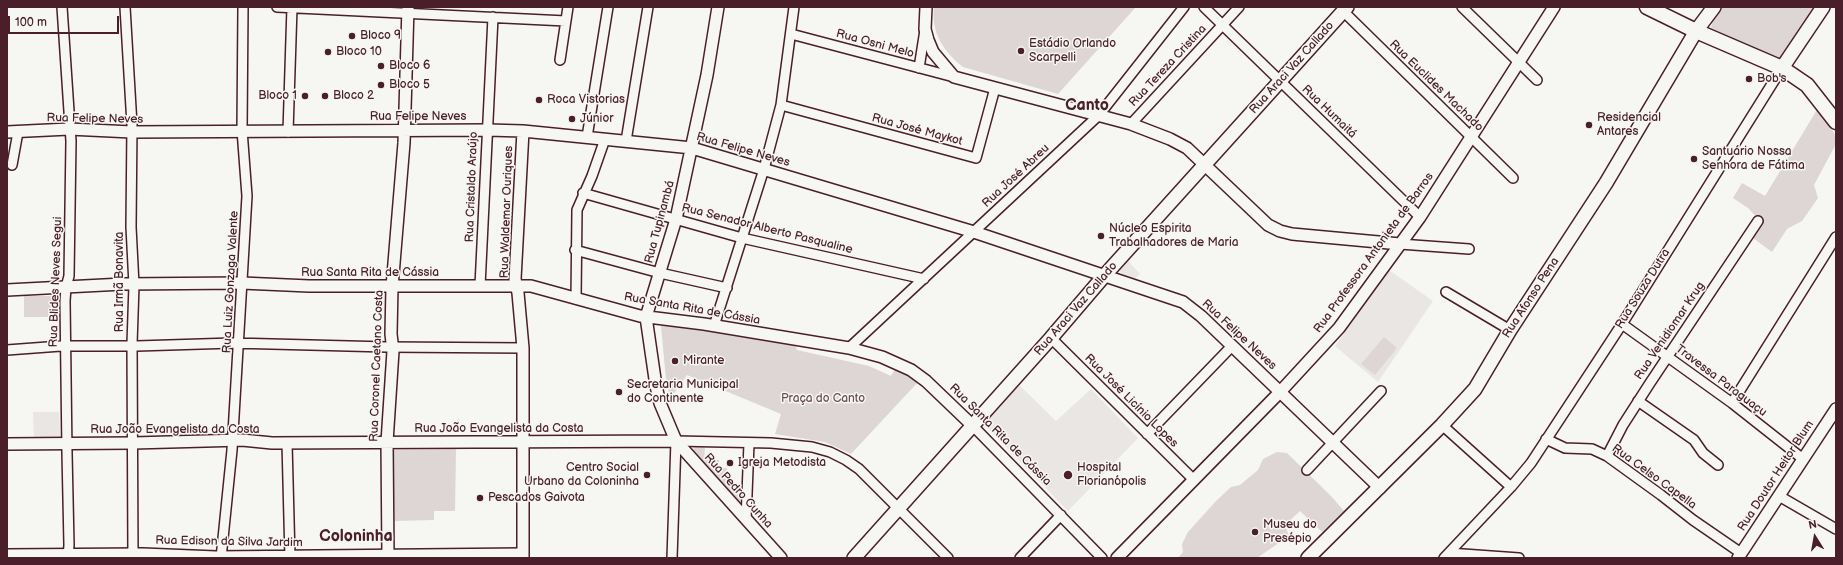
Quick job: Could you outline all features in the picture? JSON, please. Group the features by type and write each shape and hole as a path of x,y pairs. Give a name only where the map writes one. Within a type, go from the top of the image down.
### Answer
{"main road":[{"path":"1647,7 1696,31 1782,68 1807,85 1836,122"},
{"name":"Rua Afonso Pena","path":"1308,558 1380,488 1475,389 1510,330 1606,183 1696,31 1714,7"},
{"name":"Rua Souza Dutra","path":"1782,68 1823,7"},
{"name":"Rua Araci Vaz Callado","path":"854,558 973,426 1104,276 1345,9"}],"street":[{"name":"Rua Blides Neves Segui","path":"62,7 71,141 69,276 66,287 68,556"},
{"name":"Rua Irmã Bonavita","path":"125,7 132,132 131,227 134,285 132,346 133,555"},
{"name":"Rua Luiz Gonzaga Valente","path":"221,557 233,440 240,344 247,196 242,130 243,7"},
{"path":"277,7 466,12 493,18 566,21"},
{"path":"288,132 292,7"},
{"path":"560,60 568,7"},
{"path":"587,137 608,7"},
{"path":"626,140 648,7"},
{"name":"Rua Tupinambá","path":"676,441 660,403 656,386 646,317 676,219 707,76 718,7"},
{"path":"714,326 764,169 781,105 794,7"},
{"path":"919,68 925,29 926,7"},
{"name":"Rua José Abreu","path":"849,348 1099,115 1184,7"},
{"name":"Rua Humaitá","path":"1204,7 1420,217"},
{"name":"Rua Tereza Cristina","path":"1131,124 1239,7"},
{"path":"1462,7 1538,80"},
{"name":"Rua Professora Antonieta de Barros","path":"1117,558 1280,392 1339,328 1420,217 1554,7"},
{"name":"Rua Euclides Machado","path":"1345,9 1513,178"},
{"name":"Rua Coronel Caetano Costa","path":"388,556 387,442 393,351 392,287 404,130 408,10"},
{"name":"Rua Cristaldo Araújo","path":"480,286 493,18"},
{"path":"925,29 933,52 954,77 1131,124 1178,142 1187,148 1268,225 1280,231 1292,234 1469,249"},
{"name":"Rua Osni Melo","path":"791,34 954,77"},
{"name":"Rua Souza Dutra","path":"1447,556 1511,487 1531,463 1622,324 1782,68"},
{"name":"Rua José Maykot","path":"781,105 976,158 995,88"},
{"name":"Rua Felipe Neves","path":"12,132 69,129 132,132 242,130 260,132 488,130 522,131 626,140 692,148 974,232 1182,302 1193,308 1380,488"},
{"name":"Rua Waldemar Ouriques","path":"522,131 515,279 523,348 523,556"},
{"path":"12,132 12,165"},
{"path":"576,299 575,250 577,210 605,139"},
{"name":"Rua Senador Alberto Pasqualine","path":"583,193 742,238 924,279"},
{"name":"Rua Venidiomar Krug","path":"1607,456 1638,401 1758,221"},
{"path":"1732,403 1836,237"},
{"path":"575,250 660,273 727,288"},
{"name":"Rua Santa Rita de Cássia","path":"7,290 122,284 242,283 309,286 480,286 540,288 646,317 714,326 849,348 882,357 911,370 942,394 1102,558"},
{"path":"1446,292 1510,330"},
{"name":"Travessa Paraguaçu","path":"1622,324 1669,356 1803,459"},
{"name":"Rua José Licínio Lopes","path":"1051,338 1194,480"},
{"path":"7,350 66,346 240,344 523,348"},
{"path":"1147,434 1232,346"},
{"path":"1307,470 1381,391"},
{"path":"1638,401 1694,440 1703,454 1718,465"},
{"name":"Rua Doutor Heitor Blum","path":"1740,555 1836,408"},
{"path":"1442,425 1511,487"},
{"name":"Rua Celso Capella","path":"1546,439 1566,448 1592,449 1607,456 1740,555"},
{"name":"Rua João Evangelista da Costa","path":"7,444 132,444 233,440 287,443 676,441 795,445 830,452 846,460 858,469 899,508 948,558"},
{"path":"672,558 676,441"},
{"name":"Rua Pedro Cunha","path":"676,441 781,558"},
{"path":"287,443 290,557"},
{"path":"746,520 749,443"},
{"path":"1779,496 1836,529"},
{"path":"1020,558 1061,515"},
{"name":"Rua Edison da Silva Jardim","path":"7,554 221,557 523,556"},
{"path":"1447,556 1519,558"}],"shaded area":[{"path":"1128,261 1140,274 1133,280 1130,276 1128,278 1124,274 1123,275 1118,269"},
{"path":"1389,270 1433,301 1378,382 1335,346"},
{"name":"Hospital Florianópolis","path":"1017,383 1056,421 1091,389 1138,438 1068,511 982,422"},
{"path":"33,412 59,412 60,437 34,438"}],"green space":[{"name":"Estádio Orlando Scarpelli","path":"934,7 1136,7 1058,94 963,67 950,55 940,41 934,25"},
{"path":"1722,7 1816,7 1783,63 1711,28 1713,20"},
{"path":"1818,108 1836,136 1836,144 1814,185 1818,198 1802,221 1787,229 1772,252 1753,238 1763,224 1748,208 1733,198 1742,183 1765,196"},
{"path":"24,296 54,296 53,317 24,317"},
{"name":"Praça do Canto","path":"663,323 795,345 797,350 869,366 891,376 896,367 918,382 851,454 825,442 775,434 781,414 687,375 670,399 666,379 661,326"},
{"path":"1384,337 1397,348 1375,375 1361,364"},
{"path":"695,446 705,447 704,459 719,460 719,468 727,468 726,483 741,484 740,503 693,450"},
{"path":"456,449 455,511 434,511 434,520 394,521 394,450"},
{"path":"1277,452 1287,453 1332,497 1344,511 1322,532 1300,511 1285,525 1289,536 1257,558 1178,558 1183,552 1182,544 1188,532 1217,500 1231,487 1240,485 1258,470 1263,459"}],"place":[{"name":"Bloco 9","path":"352,36"},
{"name":"Estádio Orlando Scarpelli","path":"1021,51"},
{"name":"Bloco 10","path":"328,52"},
{"name":"Bloco 6","path":"381,66"},
{"name":"Bob's","path":"1749,79"},
{"name":"Bloco 5","path":"381,85"},
{"name":"Bloco 1","path":"305,96"},
{"name":"Bloco 2","path":"325,96"},
{"name":"Roca Vistorias","path":"539,100"},
{"name":"Júnior","path":"572,119"},
{"name":"Residencial Antares","path":"1589,125"},
{"name":"Santuário Nossa Senhora de Fátima","path":"1694,159"},
{"name":"Núcleo Espirita Trabalhadores de Maria","path":"1101,236"},
{"name":"Mirante","path":"675,361"},
{"name":"Secretaria Municipal do Continente","path":"619,392"},
{"name":"Igreja Metodista","path":"730,463"},
{"name":"Centro Social Urbano da Coloninha","path":"647,475"},
{"name":"Hospital Florianópolis","path":"1068,475"},
{"name":"Pescados Gaivota","path":"480,498"},
{"name":"Museu do Presépio","path":"1255,532"}],"district":[{"name":"Canto","path":"1087,106"},
{"name":"Coloninha","path":"356,537"}]}
